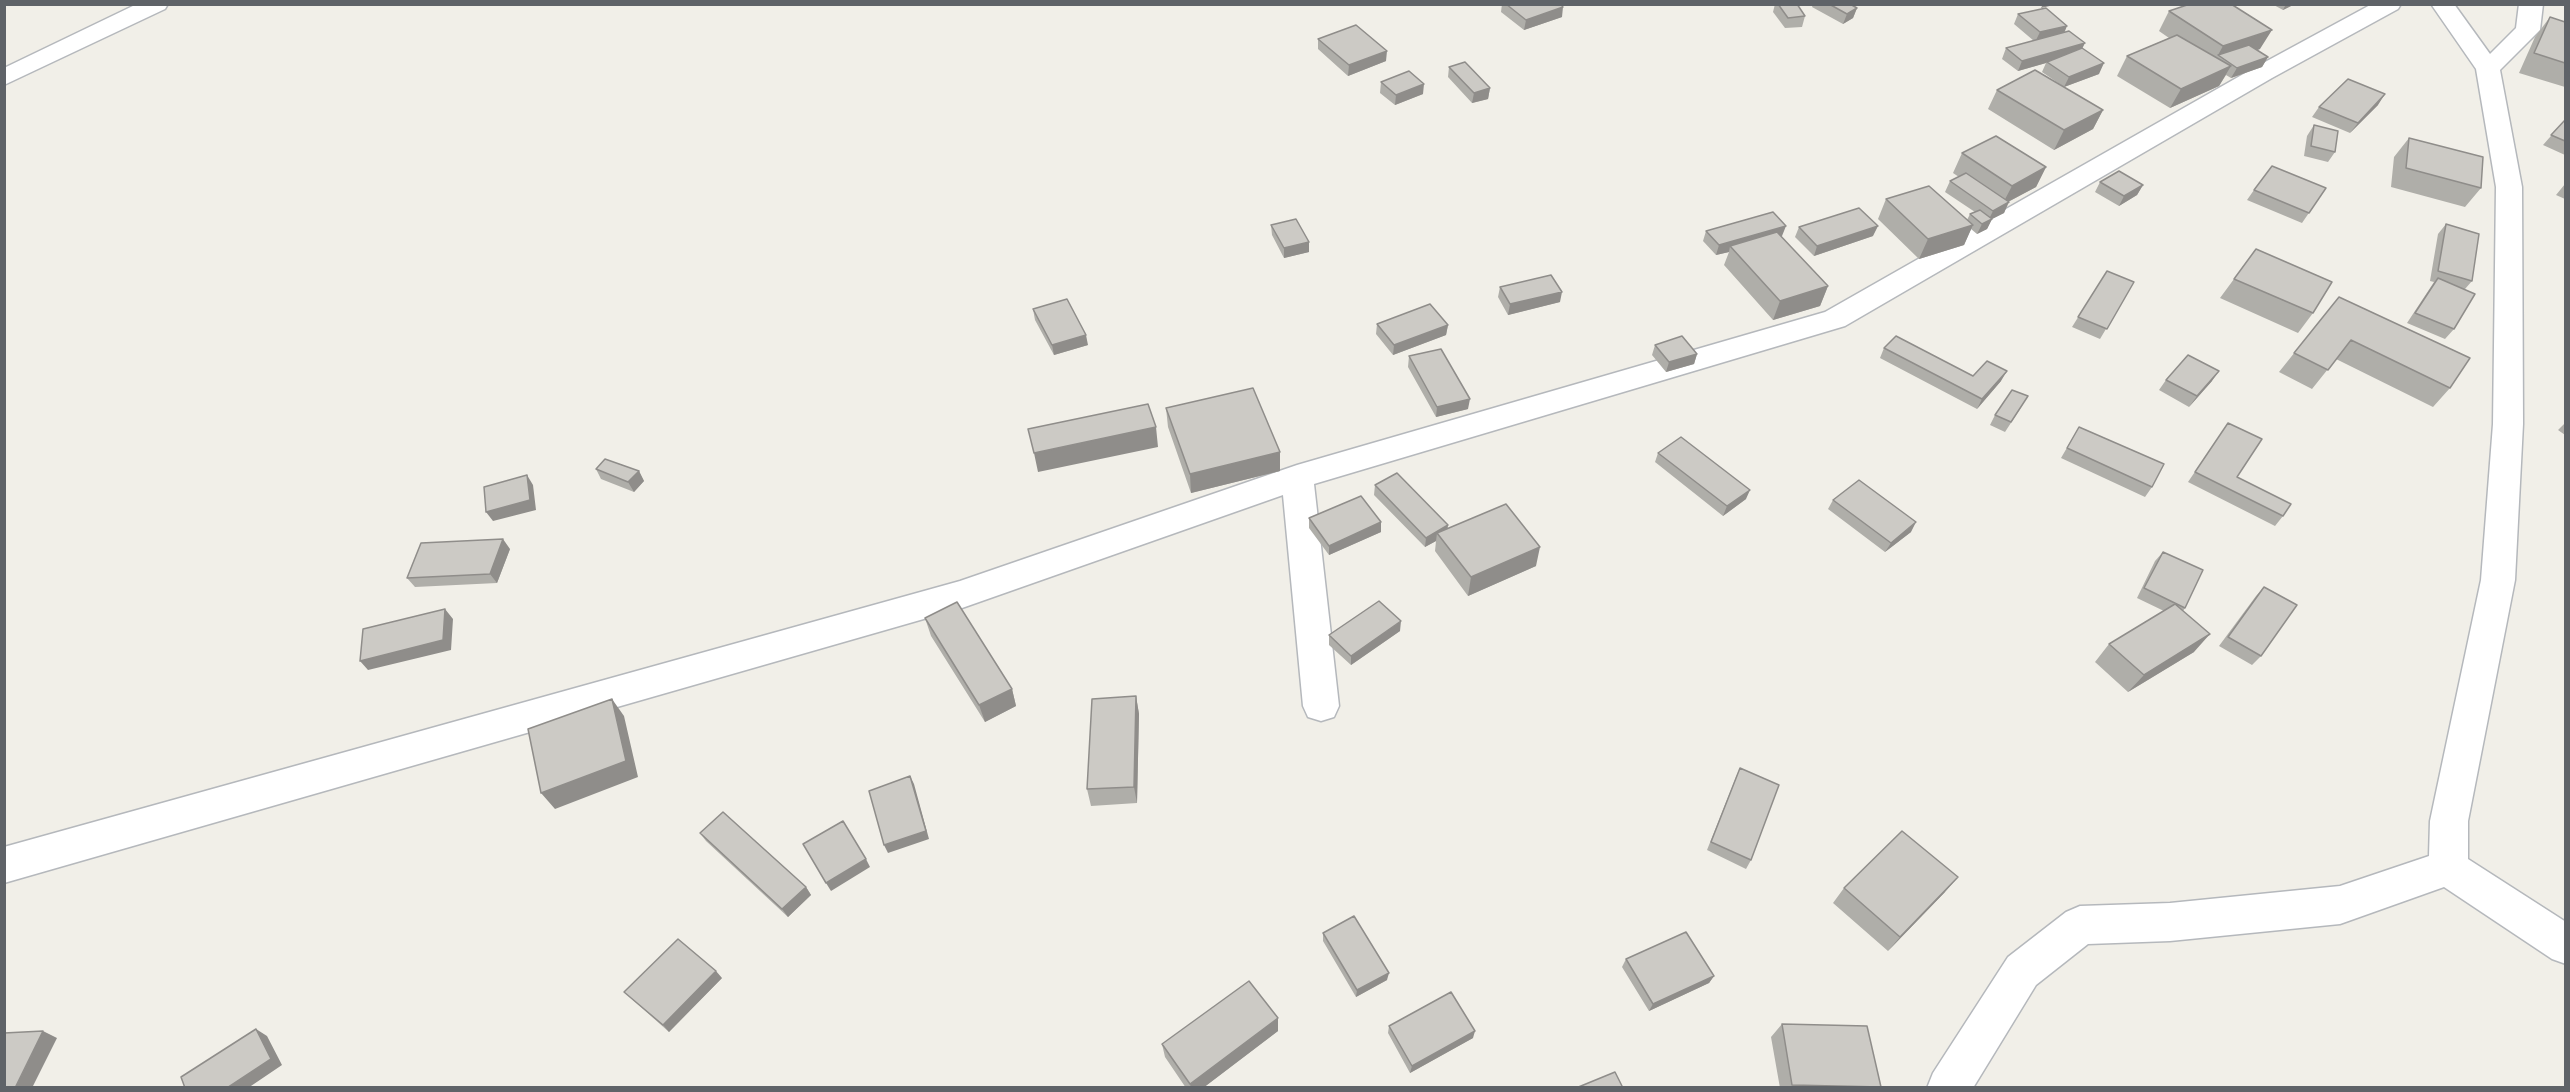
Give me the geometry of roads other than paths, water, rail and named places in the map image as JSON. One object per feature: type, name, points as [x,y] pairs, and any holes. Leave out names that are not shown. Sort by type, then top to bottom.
[{"type":"street","points":[[4,78],[157,4]]},
{"type":"street","points":[[4,865],[962,594],[1297,477],[1835,319],[2263,73],[2390,4]]},
{"type":"street","points":[[2442,4],[2488,69],[2509,187],[2508,424],[2498,580],[2449,821],[2448,867]]},
{"type":"street","points":[[2488,69],[2528,30],[2531,4]]},
{"type":"street","points":[[1297,477],[1321,706]]},
{"type":"street","points":[[2448,867],[2565,945]]},
{"type":"street","points":[[1948,1088],[2022,972],[2080,926],[2170,922],[2340,905],[2448,867]]}]
